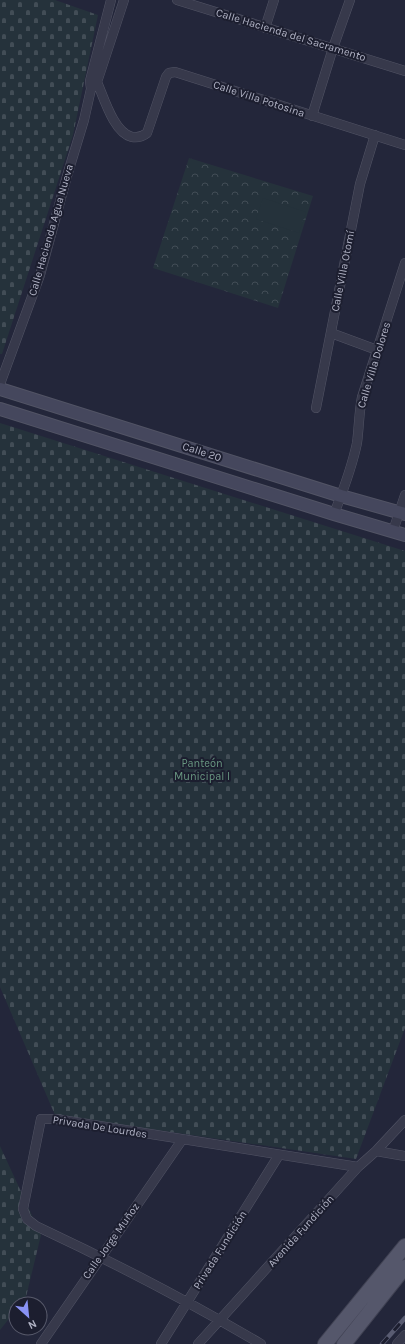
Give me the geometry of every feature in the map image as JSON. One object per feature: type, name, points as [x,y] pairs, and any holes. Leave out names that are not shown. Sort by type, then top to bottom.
[{"type":"main road","name":"Calle 20","points":[[0,389],[341,496],[402,513]]},
{"type":"main road","name":"Calle 20","points":[[0,409],[405,535]]},
{"type":"main road","points":[[158,458],[165,440]]},
{"type":"main road","points":[[326,1344],[405,1246]]},
{"type":"main road","points":[[344,1344],[405,1267]]},
{"type":"street","points":[[93,84],[110,0]]},
{"type":"street","points":[[93,84],[124,0]]},
{"type":"street","name":"Calle Hacienda del Sacramento","points":[[177,0],[198,3],[265,28],[405,71]]},
{"type":"street","points":[[265,28],[274,0]]},
{"type":"street","points":[[312,116],[333,48],[350,0]]},
{"type":"street","name":"Calle Villa Potosina","points":[[93,84],[114,122],[121,131],[129,136],[138,138],[147,133],[166,77],[171,72],[179,73],[405,145]]},
{"type":"street","name":"Calle Hacienda Agua Nueva","points":[[0,384],[40,275],[93,84]]},
{"type":"street","name":"Calle Villa Otomí","points":[[316,408],[332,334],[341,277],[360,184],[375,135]]},
{"type":"street","name":"Calle Villa Dolores","points":[[334,514],[357,443],[359,413],[362,397],[405,263]]},
{"type":"street","points":[[332,334],[377,350]]},
{"type":"street","points":[[393,531],[402,513],[405,495]]},
{"type":"street","name":"Privada De Lourdes","points":[[261,1344],[221,1320],[100,1256],[36,1226],[27,1219],[23,1209],[41,1119],[56,1119],[358,1167]]},
{"type":"street","name":"Avenida Fundición","points":[[198,1344],[358,1167],[376,1151],[405,1120]]},
{"type":"street","name":"Calle Jorge Muñoz","points":[[42,1344],[100,1256],[182,1140]]},
{"type":"street","points":[[376,1151],[405,1156]]},
{"type":"street","name":"Privada Fundición","points":[[161,1344],[279,1155]]},
{"type":"street","points":[[397,1344],[405,1335]]},
{"type":"green space","points":[[0,0],[55,0],[98,15],[73,135],[2,354],[0,354]]},
{"type":"green space","points":[[189,158],[313,196],[278,308],[153,268]]},
{"type":"green space","points":[[263,198],[306,212],[299,233],[256,219]]},
{"type":"green space","name":"Panteón Municipal I","points":[[0,423],[405,551],[405,1028],[356,1159],[55,1115],[0,987]]},
{"type":"green space","points":[[0,1146],[41,1235],[26,1296],[8,1296],[8,1320],[0,1330]]},
{"type":"railway","points":[[382,1344],[405,1318]]}]
